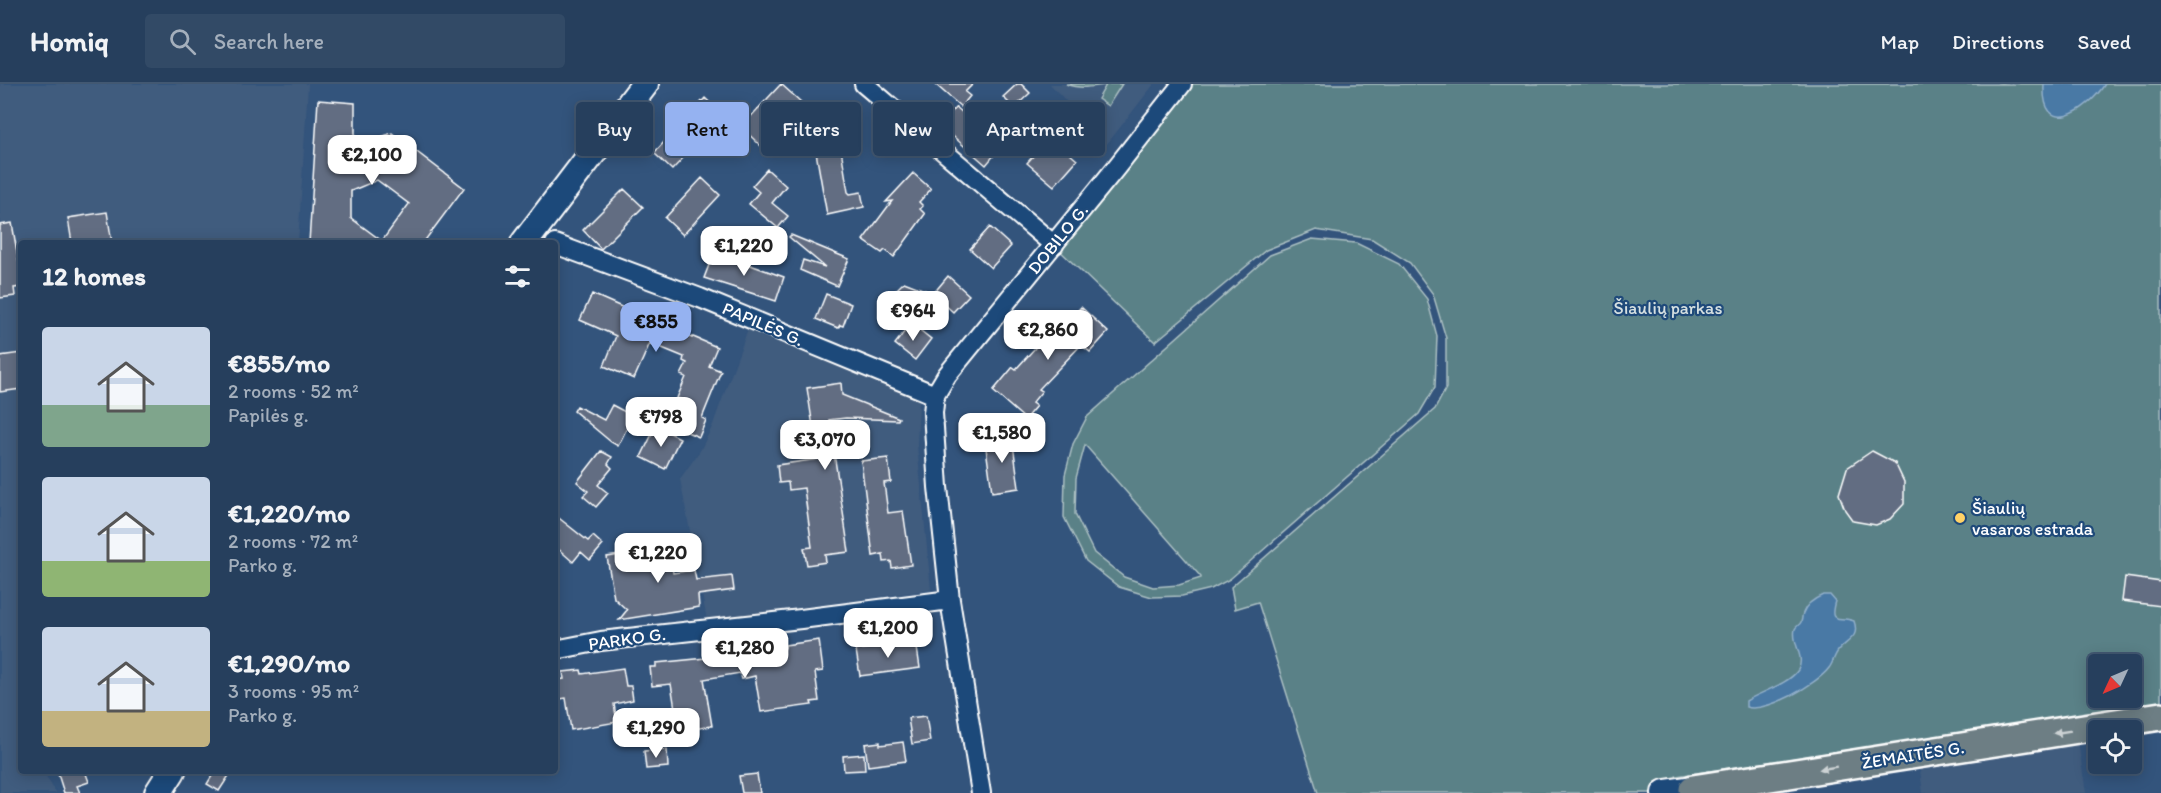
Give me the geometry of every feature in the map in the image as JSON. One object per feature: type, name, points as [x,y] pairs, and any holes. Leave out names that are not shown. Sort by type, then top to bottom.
[{"type":"main road","points":[[542,240],[645,84]]},
{"type":"main road","name":"ŽEMAITĖS G.","points":[[1665,793],[1693,791],[2161,716]]},
{"type":"main road","points":[[158,793],[170,774]]},
{"type":"street","points":[[864,84],[1054,245]]},
{"type":"street","name":"DOBILO G.","points":[[935,395],[947,375],[1182,84]]},
{"type":"street","name":"PAPILĖS G.","points":[[558,246],[700,298],[935,395]]},
{"type":"street","points":[[935,395],[933,424],[940,514],[950,600],[981,793]]},
{"type":"street","name":"PARKO G.","points":[[558,650],[601,640],[801,619],[950,600]]},
{"type":"shaded area","points":[[0,84],[308,84],[298,240],[18,240],[18,774],[45,774],[56,793],[0,793]]},
{"type":"shaded area","points":[[1050,84],[1154,84],[1107,144],[1105,142],[1105,102],[1067,102]]},
{"type":"shaded area","points":[[2044,84],[2105,84],[2087,104],[2077,111],[2067,116],[2057,116],[2050,112],[2045,101]]},
{"type":"shaded area","points":[[748,329],[919,399],[917,445],[931,590],[707,620],[680,479],[700,451],[712,427]]},
{"type":"shaded area","points":[[1823,595],[1830,595],[1835,601],[1834,617],[1854,621],[1855,631],[1852,638],[1838,651],[1823,675],[1814,682],[1778,702],[1755,708],[1746,707],[1746,701],[1781,684],[1798,670],[1800,655],[1794,634],[1795,629],[1806,607]]},
{"type":"shaded area","points":[[2076,729],[2086,793],[1923,793],[1918,754]]},
{"type":"green space","points":[[1066,84],[1122,84],[1108,106],[1098,99],[1106,85],[1071,86]]},
{"type":"green space","name":"Šiaulių parkas","points":[[1182,84],[2161,84],[2161,716],[2117,709],[1677,776],[1693,789],[1665,793],[1318,793],[1258,602],[1235,609],[1231,587],[1435,409],[1446,388],[1446,338],[1433,294],[1410,263],[1372,239],[1316,230],[1266,250],[1155,342],[1054,245]]},
{"type":"green space","points":[[1312,239],[1356,243],[1399,264],[1427,299],[1437,336],[1435,387],[1419,414],[1230,579],[1211,589],[1182,596],[1152,597],[1119,587],[1086,561],[1064,517],[1065,475],[1073,444],[1087,417],[1270,255]],"holes":[[[1085,445],[1201,577],[1179,585],[1153,587],[1124,577],[1094,553],[1075,514],[1076,478]]]},
{"type":"building","points":[[781,84],[801,102],[764,102]]},
{"type":"building","points":[[935,84],[973,84],[965,92],[970,96],[961,107]]},
{"type":"building","points":[[1017,84],[1021,84],[1030,93],[1020,102],[1008,102],[1003,97]]},
{"type":"building","points":[[318,100],[355,103],[355,146],[392,133],[464,188],[425,240],[383,240],[409,204],[377,180],[351,191],[351,218],[381,240],[309,240]]},
{"type":"building","points":[[761,106],[761,146],[749,135],[749,118]]},
{"type":"building","points":[[956,107],[965,115],[965,147],[953,136],[953,110]]},
{"type":"building","points":[[665,141],[665,156],[685,156],[672,170],[654,153]]},
{"type":"building","points":[[817,156],[842,156],[848,192],[850,194],[861,192],[864,207],[827,215]]},
{"type":"building","points":[[976,156],[993,156],[986,165]]},
{"type":"building","points":[[1033,156],[1072,156],[1077,160],[1054,186],[1027,163]]},
{"type":"building","points":[[767,169],[786,186],[772,203],[788,216],[778,228],[749,204],[759,192],[752,186]]},
{"type":"building","points":[[913,173],[931,189],[919,202],[923,206],[920,209],[925,214],[894,257],[885,250],[882,253],[863,240],[892,201],[886,202]]},
{"type":"building","points":[[702,178],[720,195],[683,235],[665,218]]},
{"type":"building","points":[[624,189],[643,207],[601,249],[583,230]]},
{"type":"building","points":[[107,212],[112,240],[72,240],[68,218]]},
{"type":"building","points":[[12,223],[18,258],[18,287],[14,288],[15,296],[0,298],[0,225]]},
{"type":"building","points":[[990,227],[1011,246],[991,268],[970,249]]},
{"type":"building","points":[[791,235],[849,259],[837,286],[800,270],[803,260],[825,267],[789,237]]},
{"type":"building","points":[[714,252],[784,277],[776,301],[704,278]]},
{"type":"building","points":[[948,276],[969,295],[953,312],[933,294]]},
{"type":"building","points":[[904,282],[925,290],[909,307],[894,292]]},
{"type":"building","points":[[592,294],[717,347],[709,366],[721,371],[702,418],[706,420],[699,437],[682,430],[692,404],[677,398],[686,377],[681,375],[687,363],[683,361],[684,357],[650,343],[634,379],[604,366],[616,336],[580,320]]},
{"type":"building","points":[[826,294],[851,304],[843,326],[840,325],[838,328],[816,319]]},
{"type":"building","points":[[1081,307],[1108,332],[1090,352],[1081,345],[1039,389],[1042,391],[1032,403],[1036,406],[1025,419],[993,391],[1013,367],[1016,369],[1035,348],[1031,344],[1045,329],[1053,337]]},
{"type":"building","points":[[911,323],[931,339],[915,360],[895,344]]},
{"type":"building","points":[[18,353],[18,389],[0,392],[0,356]]},
{"type":"building","points":[[841,383],[842,395],[899,418],[898,420],[846,418],[829,420],[849,552],[825,555],[826,562],[807,565],[804,548],[812,547],[804,488],[789,490],[788,482],[779,483],[777,465],[818,459],[807,388]]},
{"type":"building","points":[[612,405],[633,416],[618,446],[574,411],[577,406],[604,420]]},
{"type":"building","points":[[656,426],[680,438],[665,469],[641,457]]},
{"type":"building","points":[[1012,437],[1019,488],[992,492],[985,441]]},
{"type":"building","points":[[601,451],[612,457],[608,464],[612,468],[598,485],[608,493],[596,507],[583,496],[588,491],[577,482]]},
{"type":"building","points":[[1872,451],[1895,463],[1904,482],[1904,504],[1890,519],[1876,525],[1853,521],[1845,510],[1839,494],[1847,468]]},
{"type":"building","points":[[888,458],[891,482],[884,483],[888,513],[903,511],[911,565],[892,568],[891,561],[884,562],[883,554],[873,556],[861,461]]},
{"type":"building","points":[[558,517],[588,541],[593,536],[603,545],[590,560],[581,552],[573,562],[558,549]]},
{"type":"building","points":[[669,548],[673,573],[694,570],[696,580],[732,576],[734,590],[698,595],[699,607],[619,620],[627,610],[614,598],[607,557]]},
{"type":"building","points":[[2125,577],[2161,582],[2161,606],[2122,601]]},
{"type":"building","points":[[819,640],[823,671],[815,672],[819,701],[811,702],[812,705],[761,712],[755,676],[742,679],[740,673],[704,679],[712,726],[694,729],[692,718],[677,721],[671,684],[652,686],[650,667],[656,667],[656,663],[716,657],[748,650],[749,656],[785,648],[785,645]]},
{"type":"building","points":[[916,641],[920,668],[860,676],[856,650]]},
{"type":"building","points":[[623,668],[626,686],[631,686],[633,700],[614,704],[617,722],[571,730],[566,698],[560,699],[558,680],[564,679],[563,672],[581,670],[582,674]]},
{"type":"building","points":[[926,716],[930,741],[912,744],[908,718]]},
{"type":"building","points":[[880,742],[880,745],[903,742],[906,761],[868,766],[865,744]]},
{"type":"building","points":[[667,749],[668,767],[646,769],[644,751]]},
{"type":"building","points":[[864,754],[865,770],[844,771],[843,756]]},
{"type":"building","points":[[58,774],[86,774],[89,782],[77,786],[80,793],[64,793]]},
{"type":"building","points":[[213,774],[230,774],[219,791],[207,784]]},
{"type":"building","points":[[757,774],[760,793],[742,793],[739,776]]},
{"type":"place","name":"Šiaulių vasaros estrada","points":[[1960,518]]}]
